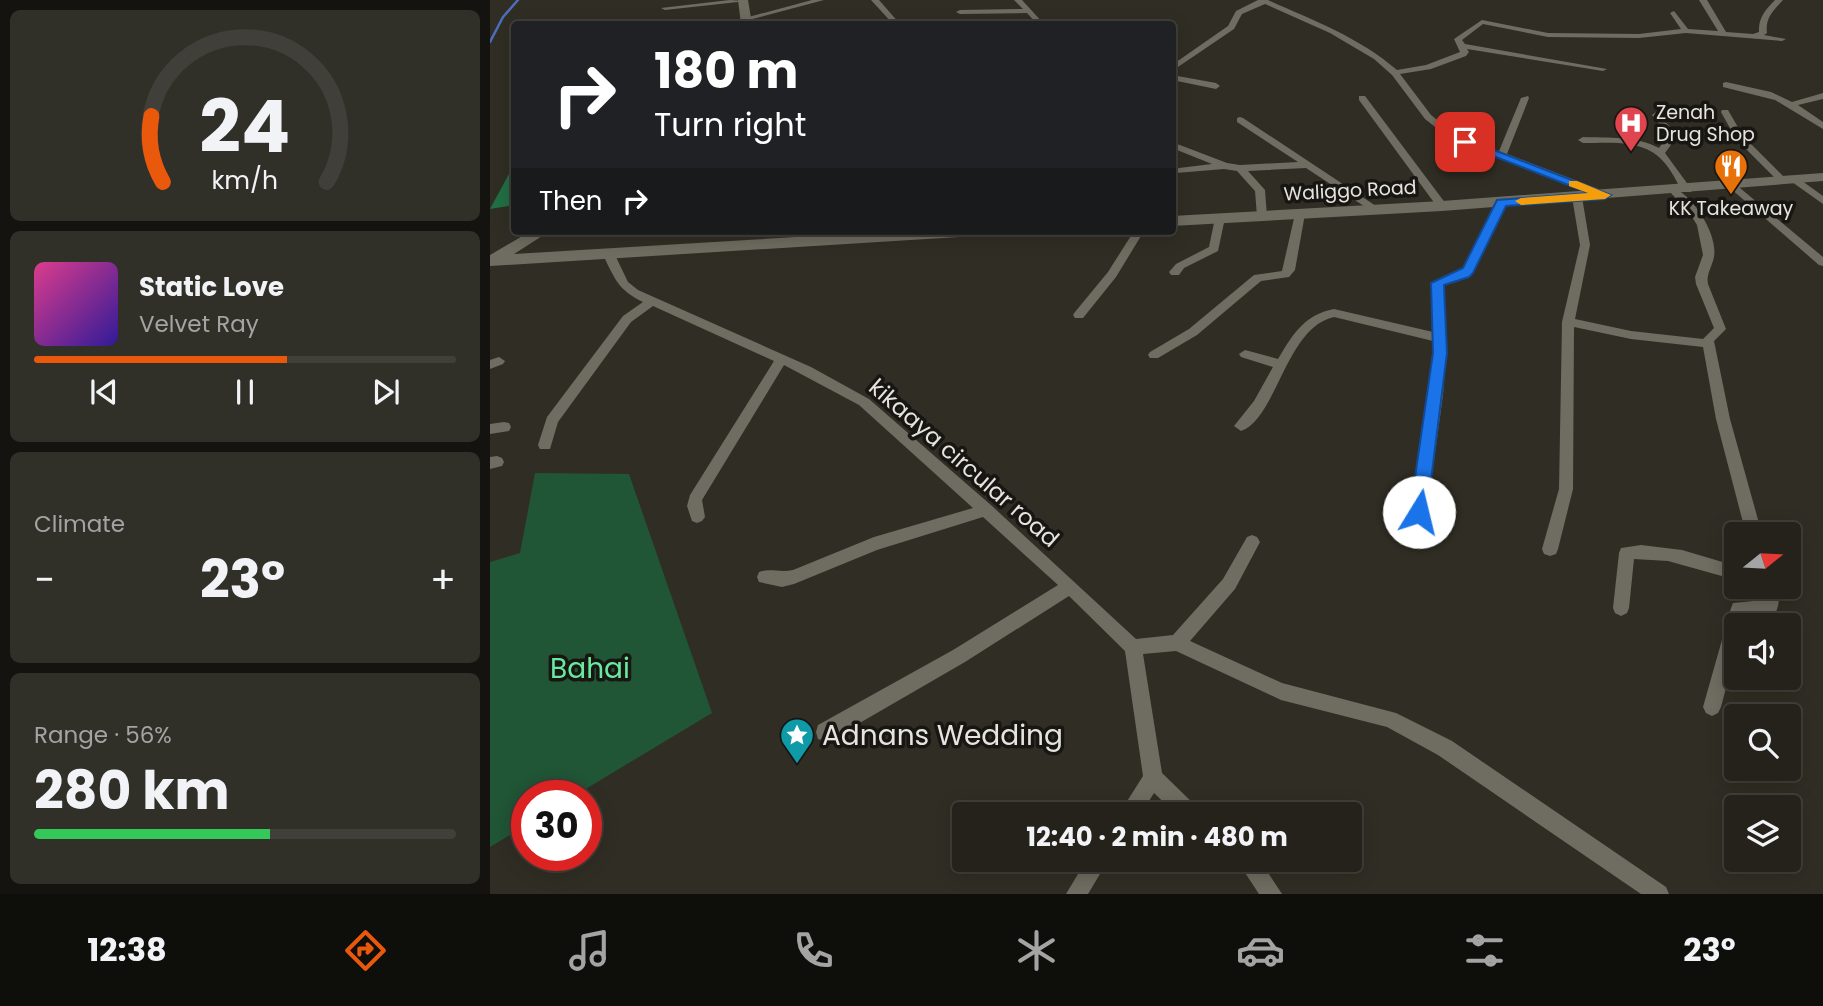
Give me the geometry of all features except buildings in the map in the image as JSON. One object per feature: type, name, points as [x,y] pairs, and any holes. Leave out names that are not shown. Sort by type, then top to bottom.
[{"type":"street","points":[[665,8],[743,0],[746,21]]},
{"type":"street","points":[[749,21],[820,0]]},
{"type":"street","points":[[875,0],[894,21]]},
{"type":"street","points":[[1018,0],[1038,21]]},
{"type":"street","points":[[1703,0],[1723,34]]},
{"type":"street","points":[[1756,36],[1763,33],[1765,15],[1779,0]]},
{"type":"street","points":[[1176,66],[1231,27],[1238,13],[1268,1],[1355,42],[1395,73],[1428,117],[1443,130],[1500,156],[1605,195]]},
{"type":"street","points":[[960,12],[1027,10]]},
{"type":"street","points":[[1674,13],[1686,31]]},
{"type":"street","points":[[1395,73],[1446,61],[1463,54],[1463,46],[1458,39],[1482,22],[1548,36],[1639,36],[1686,31],[1782,39]]},
{"type":"street","points":[[1463,46],[1603,69]]},
{"type":"street","points":[[1176,78],[1216,86]]},
{"type":"street","points":[[1726,85],[1762,91],[1793,104],[1823,126]]},
{"type":"street","points":[[1793,104],[1823,96]]},
{"type":"street","points":[[1362,98],[1442,206]]},
{"type":"street","points":[[1500,156],[1525,98]]},
{"type":"street","points":[[1725,112],[1739,137],[1789,181],[1823,201]]},
{"type":"street","points":[[1656,115],[1670,132],[1671,138],[1660,153]]},
{"type":"street","points":[[1240,120],[1377,210]]},
{"type":"street","points":[[1583,140],[1632,143],[1660,153],[1693,210],[1709,247],[1702,277],[1720,329],[1710,337],[1710,344],[1723,419],[1751,522]]},
{"type":"street","points":[[1176,147],[1224,166]]},
{"type":"street","points":[[1179,171],[1224,166],[1240,168],[1308,165]]},
{"type":"street","points":[[1240,168],[1260,190],[1262,216]]},
{"type":"street","name":"Waliggo Road","points":[[1176,221],[1577,197],[1823,177]]},
{"type":"street","points":[[1734,186],[1823,263]]},
{"type":"street","points":[[1550,549],[1566,489],[1568,322],[1586,245],[1577,197]]},
{"type":"street","points":[[1406,533],[1419,512],[1436,395],[1440,338],[1437,283],[1465,274],[1469,270],[1501,202]]},
{"type":"street","points":[[1154,355],[1193,332],[1258,278],[1285,274],[1289,270],[1300,214]]},
{"type":"street","points":[[1175,272],[1180,266],[1214,249],[1220,218]]},
{"type":"street","points":[[490,262],[534,235]]},
{"type":"street","points":[[490,262],[858,235]]},
{"type":"street","points":[[1079,315],[1112,274],[1136,235]]},
{"type":"street","name":"kikaaya circular road","points":[[609,255],[623,284],[634,293],[781,359],[864,402],[987,510],[1133,647]]},
{"type":"street","points":[[545,445],[552,421],[627,318],[653,300]]},
{"type":"street","points":[[1241,426],[1258,406],[1280,363],[1296,340],[1326,312],[1440,338]]},
{"type":"street","points":[[1568,322],[1631,335],[1710,344]]},
{"type":"street","points":[[1245,354],[1280,363]]},
{"type":"street","points":[[697,517],[695,499],[781,359]]},
{"type":"street","points":[[765,577],[782,580],[794,577],[911,531],[987,510]]},
{"type":"street","points":[[1177,643],[1228,584],[1252,542]]},
{"type":"street","points":[[1621,608],[1627,553],[1679,557],[1724,570]]},
{"type":"street","points":[[825,732],[959,656],[1070,586]]},
{"type":"street","points":[[1713,707],[1739,608],[1770,607],[1772,599]]},
{"type":"street","points":[[1178,802],[1153,778],[1133,647],[1177,643],[1281,691],[1377,715],[1415,731],[1492,779],[1659,894]]},
{"type":"street","points":[[1137,802],[1153,778]]},
{"type":"street","points":[[1076,894],[1090,872]]},
{"type":"street","points":[[1256,872],[1272,894]]},
{"type":"green space","points":[[510,172],[511,206],[490,209]]},
{"type":"green space","name":"Bahai","points":[[535,473],[629,474],[712,713],[601,780],[511,780],[511,835],[490,847],[490,562],[520,553]]},
{"type":"waterway","points":[[490,42],[503,17],[518,0]]},
{"type":"slow traffic","points":[[1521,201],[1605,195],[1573,183]]},
{"type":"place","name":"Zenah Drug Shop","points":[[1631,153]]},
{"type":"place","name":"KK Takeaway","points":[[1731,196]]},
{"type":"place","name":"Adnans Wedding","points":[[797,765]]},
{"type":"route","points":[[1419,512],[1440,353],[1437,283],[1465,274],[1469,270],[1501,202],[1605,195],[1465,142]]}]
